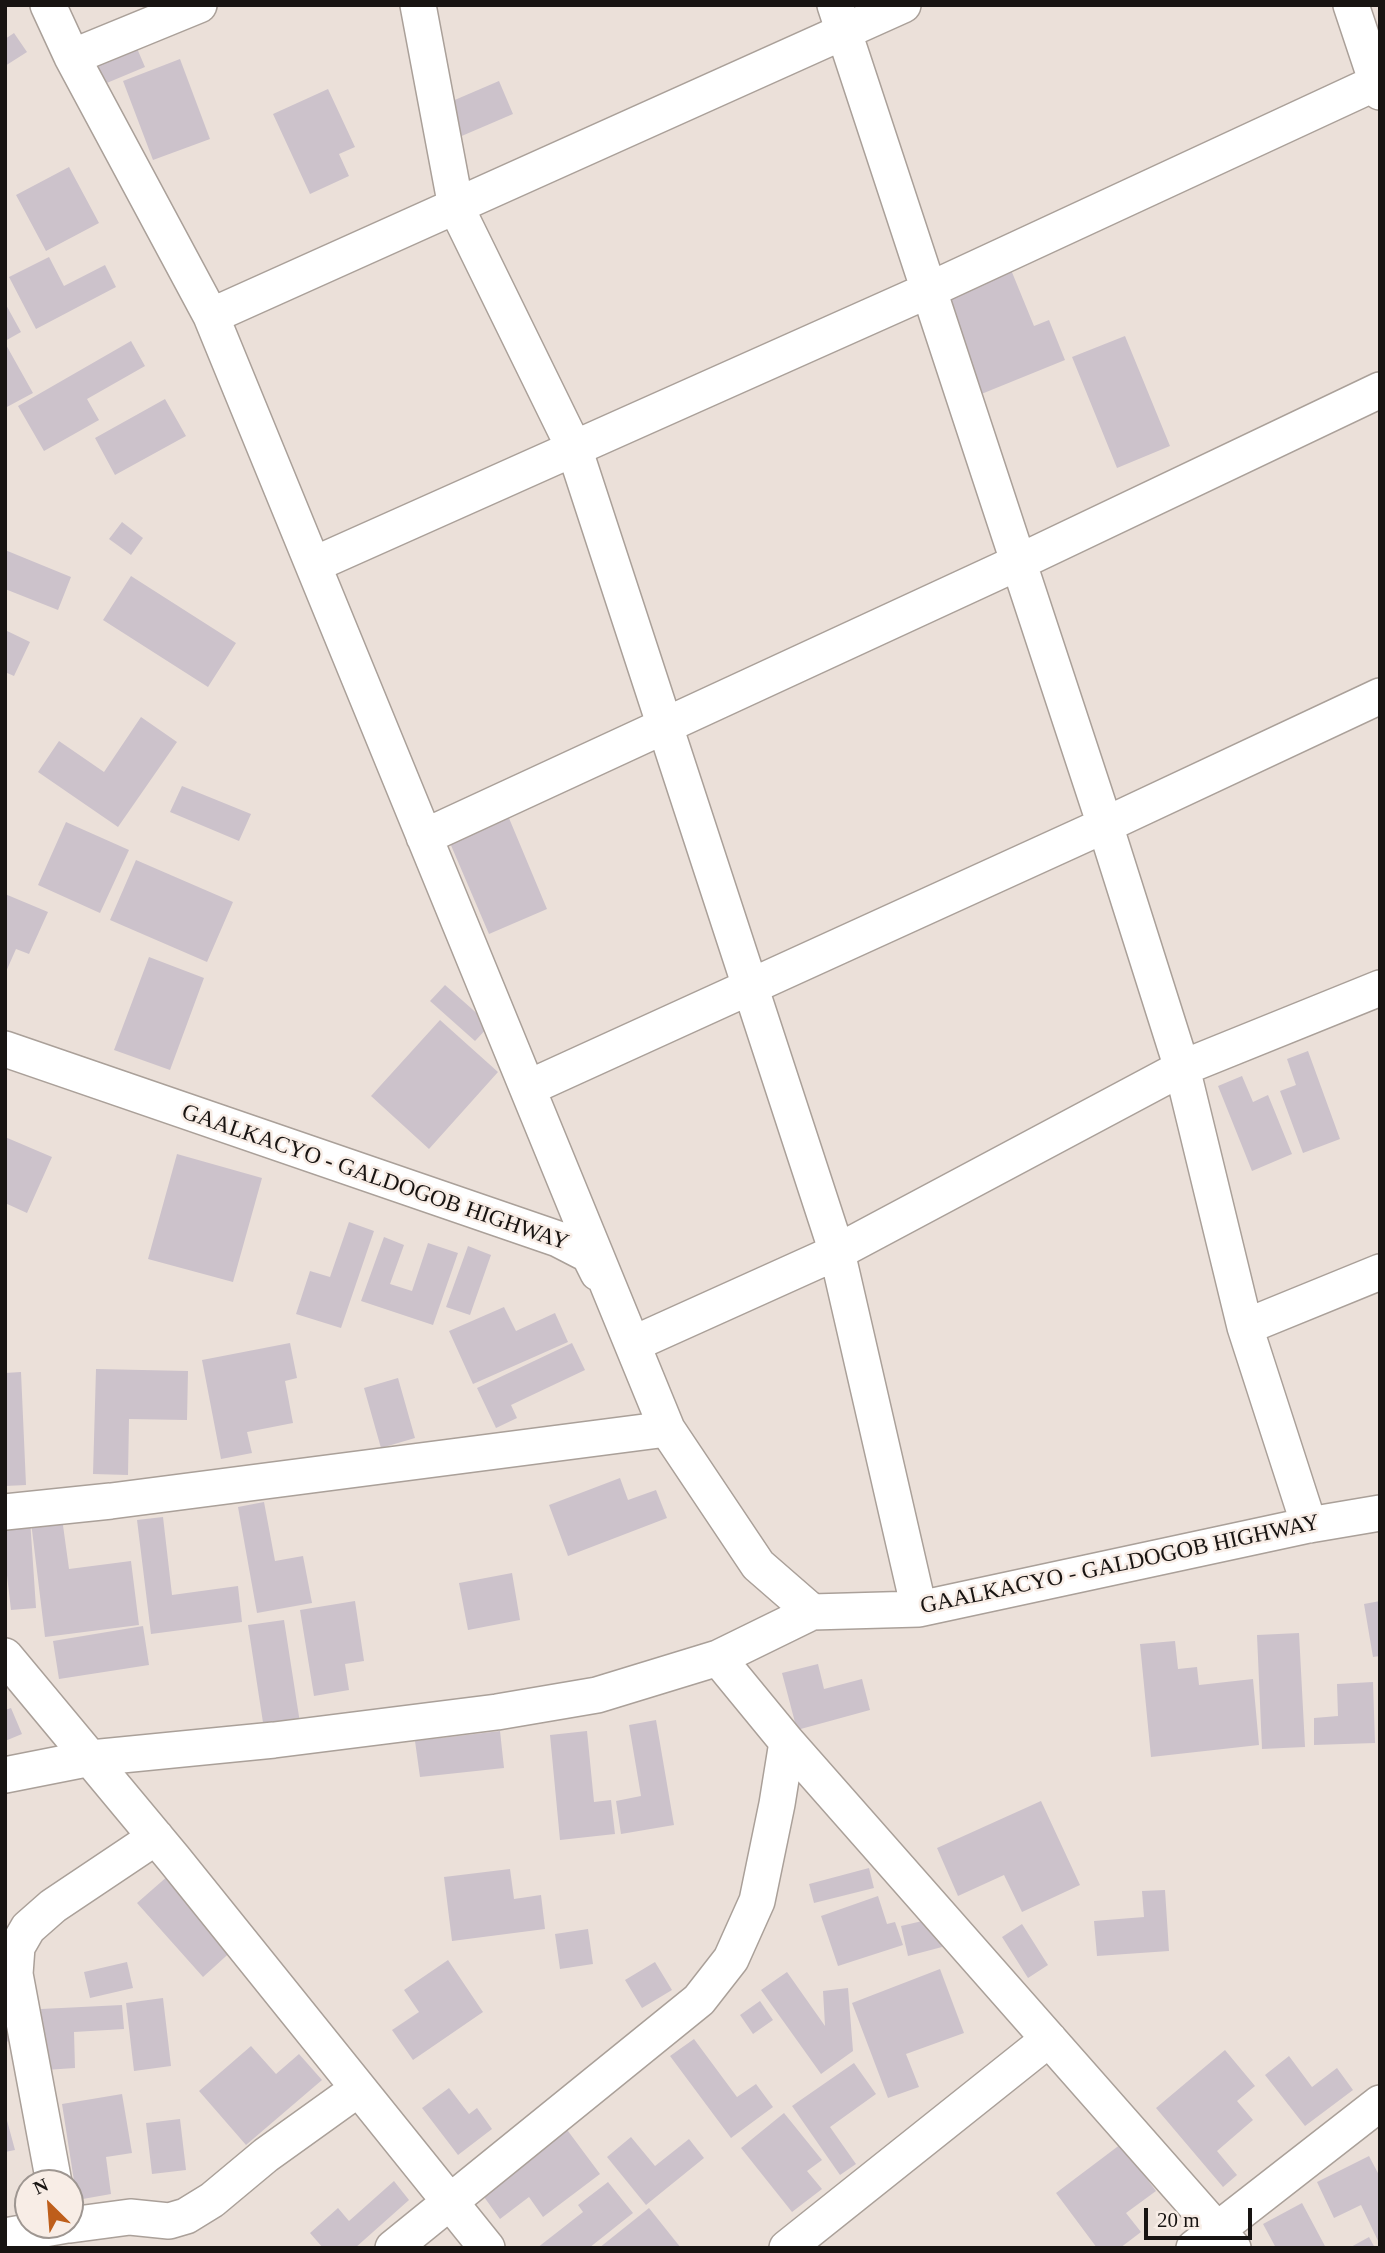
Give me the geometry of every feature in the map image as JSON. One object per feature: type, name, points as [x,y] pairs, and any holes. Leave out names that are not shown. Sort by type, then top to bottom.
[{"type":"street","points":[[5,1512],[111,1501],[667,1429],[211,316],[72,57],[48,5]]},
{"type":"street","points":[[72,57],[199,5]]},
{"type":"street","points":[[418,5],[456,207],[574,448],[837,1252],[919,1609]]},
{"type":"street","points":[[211,316],[456,207],[840,19],[903,5]]},
{"type":"street","points":[[313,565],[929,290],[1379,85],[1351,5]]},
{"type":"street","points":[[840,19],[1105,825],[1182,1068],[1245,1327],[1309,1525]]},
{"type":"street","points":[[424,837],[1019,562],[1380,390]]},
{"type":"street","points":[[528,1088],[1105,825],[1380,696]]},
{"type":"street","points":[[633,1344],[837,1252],[1182,1068],[1380,988]]},
{"type":"street","name":"GAALKACYO - GALDOGOB HIGHWAY","points":[[5,1049],[558,1239],[589,1255],[608,1290],[667,1429],[758,1565],[812,1612],[919,1609],[1309,1525],[1380,1513]]},
{"type":"street","points":[[1245,1327],[1380,1272]]},
{"type":"street","points":[[5,1775],[91,1758],[274,1740],[497,1712],[597,1695],[718,1658],[812,1612]]},
{"type":"street","points":[[5,1656],[156,1837],[487,2248]]},
{"type":"street","points":[[718,1658],[787,1742],[1049,2039],[1215,2241],[1380,2103]]},
{"type":"street","points":[[393,2248],[699,2000],[732,1959],[757,1901],[787,1742]]},
{"type":"street","points":[[51,2169],[15,1974],[17,1947],[28,1928],[53,1906],[156,1837]]},
{"type":"street","points":[[787,2248],[1049,2039]]},
{"type":"street","points":[[84,2223],[130,2217],[172,2234],[186,2216],[212,2200],[266,2155],[358,2089]]},
{"type":"building","points":[[14,33],[27,52],[5,66],[5,39]]},
{"type":"building","points":[[136,46],[145,67],[102,85],[93,64]]},
{"type":"building","points":[[180,59],[210,139],[153,160],[123,81]]},
{"type":"building","points":[[499,81],[513,114],[457,138],[443,105]]},
{"type":"building","points":[[328,89],[355,147],[339,154],[349,176],[310,194],[273,114]]},
{"type":"building","points":[[69,167],[99,223],[46,251],[16,195]]},
{"type":"building","points":[[49,257],[64,286],[105,265],[116,287],[36,329],[9,277]]},
{"type":"building","points":[[1009,265],[1034,326],[1049,320],[1065,360],[974,397],[933,295]]},
{"type":"building","points":[[5,303],[21,332],[5,341]]},
{"type":"building","points":[[1125,336],[1170,446],[1117,468],[1072,357]]},
{"type":"building","points":[[131,341],[145,366],[87,399],[99,420],[44,451],[18,406]]},
{"type":"building","points":[[5,343],[33,393],[5,408]]},
{"type":"building","points":[[165,399],[186,436],[115,475],[95,438]]},
{"type":"building","points":[[122,522],[143,538],[131,555],[109,539]]},
{"type":"building","points":[[5,550],[71,577],[58,610],[5,589]]},
{"type":"building","points":[[131,576],[236,643],[208,687],[103,620]]},
{"type":"building","points":[[5,630],[30,642],[14,676],[5,672]]},
{"type":"building","points":[[141,717],[177,742],[118,827],[38,772],[59,741],[104,772]]},
{"type":"building","points":[[182,786],[251,814],[239,841],[170,812]]},
{"type":"building","points":[[506,811],[547,909],[489,934],[447,836]]},
{"type":"building","points":[[66,822],[129,850],[100,913],[38,885]]},
{"type":"building","points":[[136,860],[233,902],[207,962],[110,920]]},
{"type":"building","points":[[5,894],[48,912],[29,954],[16,949],[5,974]]},
{"type":"building","points":[[149,957],[204,978],[170,1070],[114,1050]]},
{"type":"building","points":[[445,985],[490,1025],[475,1041],[430,1001]]},
{"type":"building","points":[[440,1020],[498,1072],[429,1149],[371,1096]]},
{"type":"building","points":[[1308,1051],[1340,1139],[1303,1153],[1280,1091],[1296,1085],[1287,1059]]},
{"type":"building","points":[[1242,1076],[1253,1102],[1268,1095],[1292,1154],[1252,1171],[1218,1086]]},
{"type":"building","points":[[5,1137],[52,1157],[27,1213],[5,1203]]},
{"type":"building","points":[[177,1154],[262,1178],[233,1282],[148,1259]]},
{"type":"building","points":[[349,1222],[374,1231],[341,1328],[296,1314],[310,1271],[330,1277]]},
{"type":"building","points":[[384,1237],[404,1245],[390,1284],[412,1291],[428,1243],[458,1253],[433,1325],[361,1301]]},
{"type":"building","points":[[468,1246],[491,1255],[470,1315],[446,1307]]},
{"type":"building","points":[[504,1307],[516,1331],[555,1313],[568,1342],[473,1384],[449,1331]]},
{"type":"building","points":[[290,1343],[297,1378],[285,1381],[293,1423],[247,1432],[252,1453],[221,1459],[202,1360]]},
{"type":"building","points":[[572,1343],[585,1370],[511,1405],[517,1418],[496,1428],[477,1388]]},
{"type":"building","points":[[96,1369],[188,1371],[187,1420],[129,1419],[128,1475],[93,1474]]},
{"type":"building","points":[[21,1372],[26,1485],[5,1486],[5,1373]]},
{"type":"building","points":[[398,1378],[415,1438],[381,1448],[364,1388]]},
{"type":"building","points":[[620,1478],[628,1500],[656,1490],[667,1518],[568,1556],[549,1505]]},
{"type":"building","points":[[264,1502],[275,1561],[303,1556],[312,1603],[257,1613],[238,1507]]},
{"type":"building","points":[[163,1517],[172,1595],[238,1586],[242,1622],[151,1634],[137,1520]]},
{"type":"building","points":[[62,1518],[69,1569],[131,1561],[139,1625],[45,1637],[31,1522]]},
{"type":"building","points":[[30,1519],[36,1608],[11,1610],[5,1558],[5,1521]]},
{"type":"building","points":[[512,1573],[520,1620],[468,1630],[459,1583]]},
{"type":"building","points":[[355,1601],[364,1661],[345,1664],[349,1690],[314,1696],[300,1610]]},
{"type":"building","points":[[1380,1601],[1380,1656],[1373,1657],[1364,1604]]},
{"type":"building","points":[[284,1620],[300,1723],[264,1729],[248,1625]]},
{"type":"building","points":[[143,1626],[149,1665],[59,1679],[53,1641]]},
{"type":"building","points":[[1299,1633],[1305,1747],[1262,1749],[1257,1635]]},
{"type":"building","points":[[1175,1641],[1178,1669],[1197,1667],[1199,1685],[1253,1679],[1259,1745],[1151,1757],[1140,1644]]},
{"type":"building","points":[[818,1664],[824,1689],[862,1679],[870,1710],[797,1730],[782,1673]]},
{"type":"building","points":[[1373,1682],[1375,1743],[1314,1745],[1314,1718],[1338,1716],[1337,1684]]},
{"type":"building","points":[[11,1708],[22,1734],[5,1741],[5,1710]]},
{"type":"building","points":[[656,1720],[674,1825],[621,1834],[616,1801],[641,1796],[629,1725]]},
{"type":"building","points":[[500,1731],[504,1768],[420,1777],[415,1741]]},
{"type":"building","points":[[587,1731],[594,1802],[611,1800],[615,1834],[560,1840],[550,1735]]},
{"type":"building","points":[[1041,1801],[1080,1885],[1022,1912],[1004,1875],[958,1896],[937,1848]]},
{"type":"building","points":[[869,1868],[874,1888],[814,1903],[809,1884]]},
{"type":"building","points":[[510,1869],[514,1899],[541,1895],[545,1929],[452,1941],[444,1877]]},
{"type":"building","points":[[169,1875],[235,1948],[203,1977],[137,1903]]},
{"type":"building","points":[[1165,1890],[1169,1951],[1097,1956],[1094,1921],[1144,1917],[1142,1891]]},
{"type":"building","points":[[878,1896],[887,1924],[895,1922],[903,1945],[838,1966],[821,1916]]},
{"type":"building","points":[[935,1918],[942,1947],[908,1956],[901,1926]]},
{"type":"building","points":[[1022,1924],[1048,1965],[1028,1978],[1002,1937]]},
{"type":"building","points":[[588,1929],[593,1964],[560,1969],[555,1934]]},
{"type":"building","points":[[448,1960],[483,2012],[413,2060],[392,2030],[419,2012],[404,1990]]},
{"type":"building","points":[[127,1962],[133,1988],[90,1998],[84,1972]]},
{"type":"building","points":[[655,1962],[672,1990],[642,2008],[625,1980]]},
{"type":"building","points":[[940,1969],[964,2033],[906,2054],[919,2087],[888,2098],[852,2003]]},
{"type":"building","points":[[787,1972],[825,2026],[823,1991],[848,1988],[853,2051],[821,2074],[761,1990]]},
{"type":"building","points":[[163,1998],[171,2066],[134,2071],[126,2003]]},
{"type":"building","points":[[760,2001],[773,2020],[753,2034],[740,2015]]},
{"type":"building","points":[[122,2005],[124,2029],[74,2032],[75,2068],[45,2070],[41,2009]]},
{"type":"building","points":[[5,2013],[15,2040],[5,2042]]},
{"type":"building","points":[[694,2039],[737,2097],[756,2084],[773,2107],[731,2138],[670,2056]]},
{"type":"building","points":[[251,2046],[276,2074],[299,2054],[322,2080],[246,2145],[199,2091]]},
{"type":"building","points":[[1225,2050],[1255,2086],[1237,2101],[1253,2120],[1217,2151],[1237,2175],[1223,2187],[1156,2108]]},
{"type":"building","points":[[1289,2056],[1312,2087],[1337,2068],[1353,2090],[1305,2126],[1265,2075]]},
{"type":"building","points":[[854,2063],[876,2094],[830,2127],[856,2164],[840,2175],[792,2106]]},
{"type":"building","points":[[449,2088],[469,2114],[477,2108],[492,2129],[458,2155],[422,2108]]},
{"type":"building","points":[[122,2094],[132,2153],[106,2157],[111,2194],[84,2199],[84,2169],[72,2169],[62,2104]]},
{"type":"building","points":[[5,2113],[15,2150],[5,2152]]},
{"type":"building","points":[[784,2113],[822,2160],[807,2171],[822,2189],[792,2212],[741,2148]]},
{"type":"building","points":[[180,2119],[186,2170],[152,2174],[146,2123]]},
{"type":"building","points":[[565,2127],[600,2174],[543,2217],[529,2197],[500,2219],[479,2190]]},
{"type":"building","points":[[631,2137],[655,2166],[689,2139],[704,2158],[646,2205],[607,2157]]},
{"type":"building","points":[[1121,2144],[1156,2191],[1126,2213],[1141,2232],[1120,2248],[1097,2248],[1056,2193]]},
{"type":"building","points":[[1369,2156],[1380,2177],[1380,2245],[1361,2205],[1334,2218],[1317,2182]]},
{"type":"building","points":[[394,2181],[409,2200],[355,2248],[323,2248],[310,2233],[338,2208],[349,2221]]},
{"type":"building","points":[[608,2182],[633,2213],[589,2248],[537,2248],[583,2212],[578,2205]]},
{"type":"building","points":[[1302,2203],[1326,2248],[1276,2248],[1263,2224]]},
{"type":"building","points":[[649,2208],[681,2248],[599,2248]]},
{"type":"building","points":[[1369,2237],[1375,2248],[1349,2248]]}]
